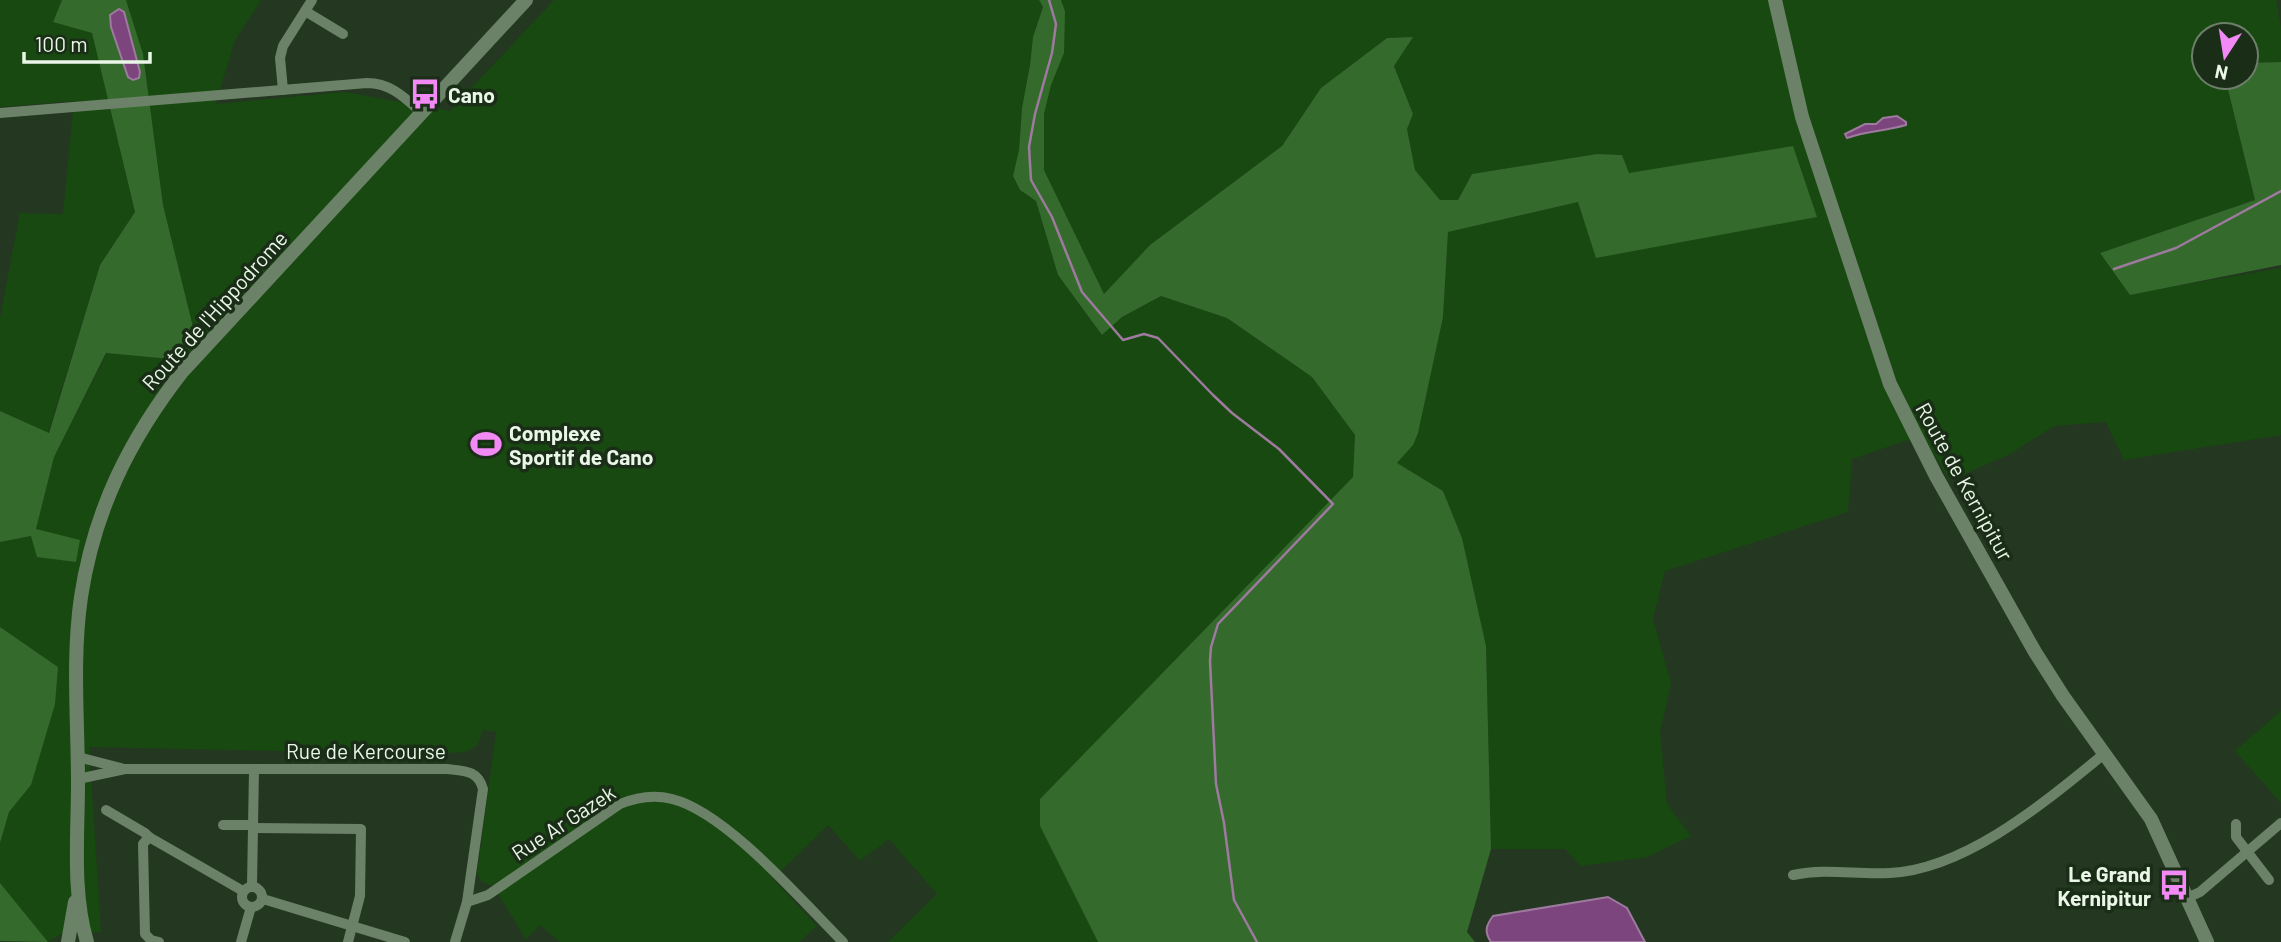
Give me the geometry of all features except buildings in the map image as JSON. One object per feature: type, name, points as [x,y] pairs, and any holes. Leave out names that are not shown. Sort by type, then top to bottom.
[{"type":"main road","name":"Route de l'Hippodrome","points":[[87,942],[78,887],[78,636],[81,598],[90,549],[105,502],[130,448],[157,404],[182,372],[526,0]]},
{"type":"main road","name":"Route de Kernipitur","points":[[1775,0],[1802,117],[1889,384],[1936,477],[2035,652],[2151,819],[2207,942]]},
{"type":"main road","name":"Route de l'Hippodrome","points":[[68,942],[78,887]]},
{"type":"street","points":[[283,90],[280,58],[283,46],[312,0]]},
{"type":"street","points":[[305,11],[343,34]]},
{"type":"street","points":[[0,113],[374,83],[383,84],[400,93],[422,113]]},
{"type":"street","points":[[1793,875],[1814,871],[1891,873],[1930,865],[1971,849],[2006,829],[2104,754]]},
{"type":"street","name":"Rue de Kercourse","points":[[78,757],[125,769]]},
{"type":"street","name":"Rue de Kercourse","points":[[78,779],[125,769],[447,769],[466,771],[478,776],[483,789],[467,902],[455,942]]},
{"type":"street","points":[[254,769],[253,827],[248,888],[244,903],[251,907],[258,906],[263,899]]},
{"type":"street","name":"Rue Ar Gazek","points":[[467,902],[488,895],[620,804],[648,796],[660,797],[691,806],[714,820],[771,868],[843,942]]},
{"type":"street","points":[[106,810],[145,832],[149,837],[248,888],[259,889],[263,899]]},
{"type":"street","points":[[2187,898],[2200,892],[2281,823]]},
{"type":"street","points":[[2236,824],[2236,837],[2269,880]]},
{"type":"street","points":[[223,825],[361,829],[360,896],[348,942]]},
{"type":"street","points":[[149,837],[143,844],[145,934],[151,940],[159,942]]},
{"type":"street","points":[[263,899],[405,942]]},
{"type":"street","points":[[242,942],[251,907]]},
{"type":"green space","points":[[0,0],[62,0],[53,22],[92,33],[135,212],[100,265],[48,433],[0,411],[0,318],[20,213],[63,214],[74,101],[0,107]]},
{"type":"green space","points":[[62,0],[126,0],[143,54],[163,205],[196,339],[181,360],[106,353],[54,457],[36,529],[80,540],[76,562],[37,557],[31,536],[0,542],[0,411],[49,433],[100,265],[135,212],[92,33],[53,22]]},
{"type":"green space","points":[[126,0],[261,0],[234,42],[216,104],[345,92],[450,111],[554,0],[1039,0],[1043,7],[1033,37],[1022,108],[1019,150],[1013,176],[1020,190],[1036,201],[1058,275],[1102,335],[1122,317],[1161,296],[1227,318],[1312,377],[1355,435],[1353,477],[1040,799],[1040,826],[1098,942],[888,942],[937,894],[889,839],[860,861],[828,825],[773,879],[817,926],[799,942],[560,942],[540,925],[526,939],[493,886],[482,882],[477,874],[496,732],[483,730],[477,746],[465,752],[425,754],[89,747],[101,932],[64,932],[48,942],[0,883],[0,843],[9,812],[31,785],[58,667],[0,627],[0,542],[31,536],[36,529],[54,457],[107,353],[181,360],[196,339],[163,205],[143,54]]},
{"type":"green space","points":[[1039,0],[1061,0],[1065,11],[1064,53],[1051,85],[1044,114],[1044,170],[1104,294],[1150,245],[1282,146],[1321,88],[1387,38],[1413,37],[1394,66],[1413,114],[1407,129],[1415,170],[1440,200],[1458,200],[1472,174],[1597,154],[1622,155],[1629,173],[1793,146],[1817,217],[1596,258],[1578,202],[1448,232],[1443,317],[1418,433],[1413,445],[1397,463],[1443,491],[1462,538],[1486,646],[1491,849],[1467,932],[1475,942],[1098,942],[1040,826],[1040,799],[1353,477],[1355,435],[1312,377],[1227,318],[1161,296],[1122,317],[1102,335],[1058,275],[1036,201],[1020,190],[1013,176],[1019,150],[1022,108],[1033,37],[1043,7]]},
{"type":"green space","points":[[1061,0],[2276,0],[2281,27],[2281,62],[2260,63],[2260,21],[2190,21],[2190,91],[2228,91],[2255,200],[2100,253],[2130,294],[2281,268],[2281,435],[2124,460],[2106,422],[2054,426],[2010,454],[1954,479],[1948,478],[1923,435],[1852,459],[1848,512],[1665,571],[1653,619],[1671,684],[1660,732],[1667,804],[1691,836],[1647,857],[1581,866],[1565,849],[1491,849],[1486,646],[1462,538],[1443,491],[1397,463],[1402,456],[1443,317],[1448,232],[1578,202],[1597,257],[1628,173],[1622,155],[1597,154],[1472,174],[1458,200],[1440,200],[1415,170],[1407,129],[1413,114],[1394,65],[1413,37],[1387,38],[1321,88],[1282,146],[1150,245],[1104,294],[1044,170],[1044,114],[1065,11]]},
{"type":"green space","points":[[2281,62],[2281,265],[2130,295],[2100,253],[2255,200],[2228,91],[2260,91],[2260,63]]},
{"type":"green space","points":[[0,627],[58,667],[55,704],[31,785],[9,812],[0,843]]},
{"type":"green space","points":[[2281,711],[2281,803],[2235,751]]},
{"type":"green space","points":[[0,883],[48,942],[0,941]]},
{"type":"shaded area","points":[[119,9],[124,12],[140,72],[139,78],[133,80],[128,77],[111,27],[110,15]]},
{"type":"shaded area","points":[[1897,116],[1906,122],[1906,125],[1847,138],[1845,134],[1865,124],[1876,124],[1883,118]]},
{"type":"shaded area","points":[[1608,897],[1627,908],[1645,942],[1491,942],[1487,935],[1487,926],[1493,916]]},
{"type":"waterway","points":[[1049,0],[1056,24],[1052,53],[1029,147],[1031,180],[1052,217],[1082,292],[1123,340],[1144,334],[1158,338],[1213,395],[1279,449],[1333,504],[1218,624],[1211,647],[1216,784],[1234,900],[1257,942]]},
{"type":"waterway","points":[[2114,269],[2176,248],[2281,191]]},
{"type":"place","name":"Cano","points":[[425,94]]},
{"type":"place","name":"Complexe Sportif de Cano","points":[[486,444]]},
{"type":"place","name":"Le Grand Kernipitur","points":[[2174,885]]}]
